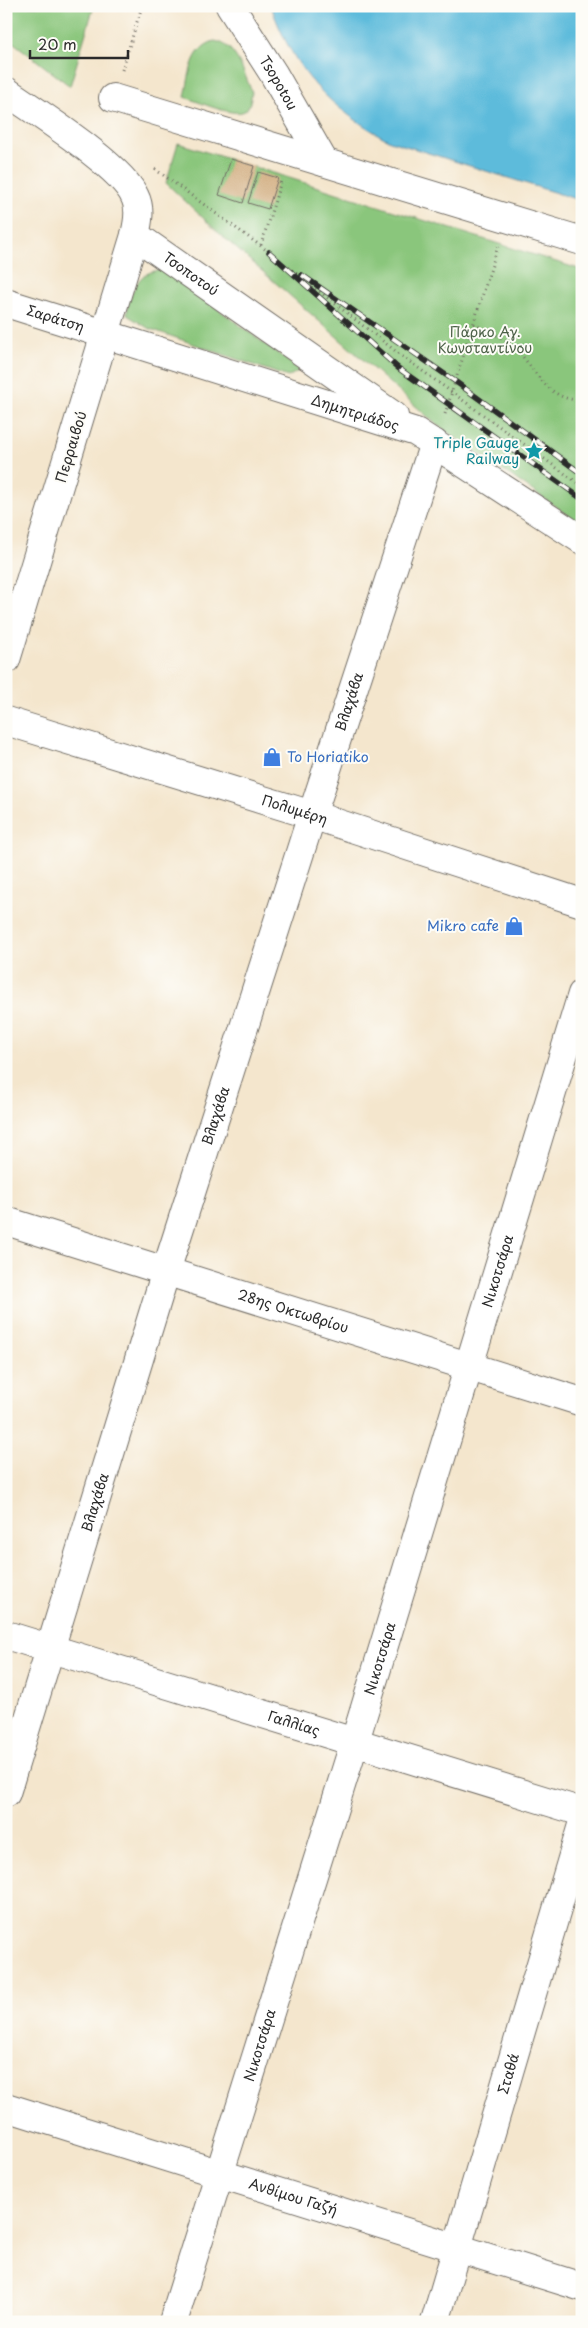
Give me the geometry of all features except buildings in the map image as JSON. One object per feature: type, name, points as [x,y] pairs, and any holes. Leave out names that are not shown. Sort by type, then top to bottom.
[{"type":"street","name":"Tsopotou","points":[[230,6],[273,73],[324,162]]},
{"type":"street","points":[[6,91],[94,154],[128,184],[136,199],[139,218],[136,235]]},
{"type":"street","points":[[113,98],[582,241]]},
{"type":"street","name":"Περραιβού","points":[[6,660],[136,235]]},
{"type":"street","name":"Τσοποτού","points":[[136,235],[425,437]]},
{"type":"street","name":"Σαράτση","points":[[6,303],[105,335]]},
{"type":"street","name":"Δημητριάδος","points":[[105,335],[425,437],[582,540]]},
{"type":"street","name":"Βλαχάβα","points":[[6,1793],[166,1271],[312,815],[425,437]]},
{"type":"street","name":"Πολυμέρη","points":[[6,721],[312,815],[582,903]]},
{"type":"street","name":"Νικοτσάρα","points":[[173,2322],[354,1744],[582,994]]},
{"type":"street","name":"28ης Οκτωβρίου","points":[[6,1221],[582,1402]]},
{"type":"street","name":"Γαλλίας","points":[[6,1635],[354,1744],[582,1812]]},
{"type":"street","name":"Σταθά","points":[[436,2322],[582,1825]]},
{"type":"street","name":"Ανθίμου Γαζή","points":[[6,2107],[582,2287]]},
{"type":"path","points":[[261,245],[291,152]]},
{"type":"path","points":[[171,180],[261,245],[396,352],[582,486]]},
{"type":"path","points":[[425,437],[452,393],[506,218]]},
{"type":"path","points":[[474,324],[510,344],[528,362],[536,376],[550,391],[576,400],[582,400]]},
{"type":"green space","points":[[6,6],[94,6],[70,86],[6,37]]},
{"type":"green space","points":[[214,41],[228,47],[234,53],[242,68],[252,92],[246,110],[241,112],[226,111],[185,97],[192,64],[196,56],[206,45]]},
{"type":"green space","name":"Πάρκο Αγ. Κωνσταντίνου","points":[[178,143],[582,270],[582,525],[436,424],[220,234],[166,183]]},
{"type":"green space","points":[[164,269],[300,370],[288,377],[148,328],[127,315],[129,301],[139,280],[144,275]]},
{"type":"water","points":[[271,6],[582,6],[582,201],[390,141],[368,128],[349,115],[316,86],[291,50]]},
{"type":"railway","points":[[269,252],[398,368],[582,499]]},
{"type":"railway","points":[[302,275],[456,382],[582,474]]},
{"type":"place","name":"Triple Gauge Railway","points":[[534,451]]},
{"type":"place","name":"To Horiatiko","points":[[272,757]]},
{"type":"place","name":"Mikro cafe","points":[[514,926]]}]
